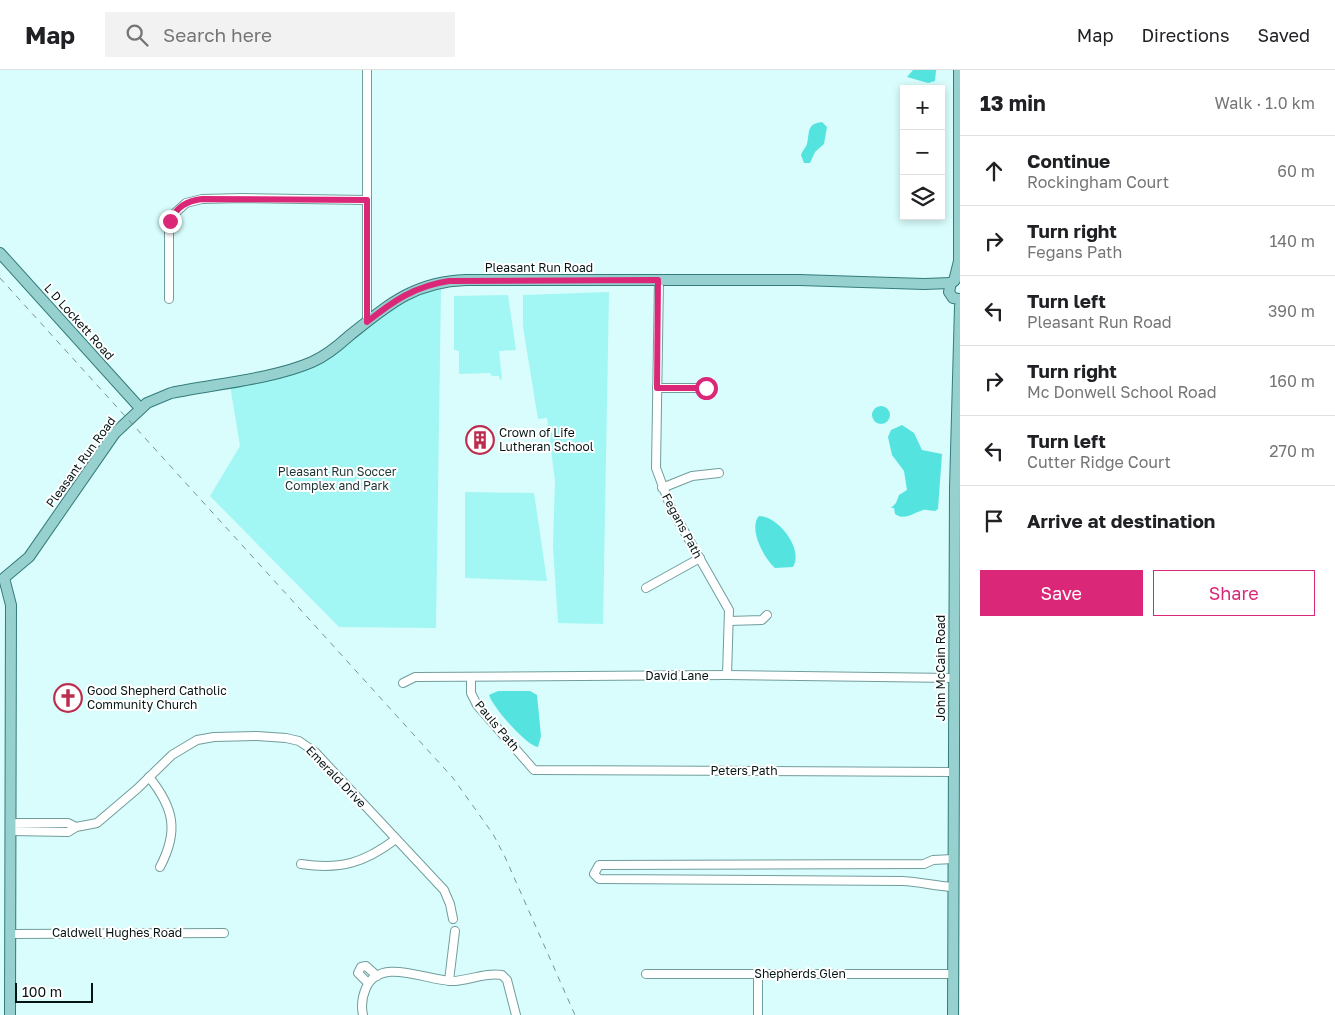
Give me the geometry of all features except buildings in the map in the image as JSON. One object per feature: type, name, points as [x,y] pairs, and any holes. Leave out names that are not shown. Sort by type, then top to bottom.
[{"type":"main road","points":[[953,298],[960,262],[959,70]]},
{"type":"main road","name":"L D Lockett Road","points":[[0,253],[140,408]]},
{"type":"main road","name":"Pleasant Run Road","points":[[2,579],[29,557],[115,433],[140,408],[159,397],[171,393],[280,372],[313,362],[330,352],[407,293],[427,285],[449,281],[853,280],[924,284],[955,281]]},
{"type":"main road","name":"Pleasant Run Road","points":[[924,284],[953,298]]},
{"type":"main road","name":"John McCain Road","points":[[953,298],[958,322],[957,662],[954,678],[957,756],[954,772],[953,859],[953,974],[957,992],[953,1015]]},
{"type":"main road","points":[[2,579],[11,604],[10,1015]]},
{"type":"street","points":[[367,70],[367,322]]},
{"type":"street","points":[[168,299],[169,228],[174,214],[186,202],[202,199],[242,198],[367,200]]},
{"type":"street","name":"Fegans Path","points":[[658,280],[656,468],[662,488],[729,610],[727,676]]},
{"type":"street","points":[[657,388],[706,388]]},
{"type":"street","points":[[662,488],[692,476],[719,473]]},
{"type":"street","points":[[646,588],[700,558]]},
{"type":"street","points":[[729,621],[762,620],[767,614]]},
{"type":"street","name":"David Lane","points":[[403,684],[408,679],[415,677],[727,676],[954,678]]},
{"type":"street","name":"Pauls Path","points":[[470,677],[471,693],[477,706],[534,770]]},
{"type":"street","name":"Emerald Drive","points":[[10,827],[68,823],[76,827],[97,823],[172,755],[196,740],[214,736],[286,738],[300,742],[315,752],[444,890],[450,904],[453,919]]},
{"type":"street","name":"Peters Path","points":[[534,770],[954,772]]},
{"type":"street","points":[[149,777],[163,795],[170,810],[172,821],[169,846],[160,868]]},
{"type":"street","points":[[301,864],[314,866],[351,863],[375,855],[396,839]]},
{"type":"street","points":[[953,859],[933,860],[924,864],[599,865],[594,874],[599,879],[924,882],[932,886],[953,887]]},
{"type":"street","points":[[840,864],[840,881]]},
{"type":"street","points":[[679,865],[680,880]]},
{"type":"street","points":[[762,865],[762,880]]},
{"type":"street","points":[[448,981],[455,931]]},
{"type":"street","name":"Caldwell Hughes Road","points":[[10,934],[224,933]]},
{"type":"street","points":[[368,982],[358,973],[361,967],[366,966],[377,976]]},
{"type":"street","points":[[363,1015],[362,1000],[368,982],[377,976],[394,971],[448,981],[487,975],[502,975],[507,980],[516,1015]]},
{"type":"street","name":"Shepherds Glen","points":[[646,974],[953,974]]},
{"type":"street","points":[[758,974],[758,1015]]},
{"type":"green space","name":"Pleasant Run Soccer Complex and Park","points":[[441,287],[436,628],[339,627],[210,496],[240,446],[230,385],[299,372],[328,360],[360,330],[409,295]]},
{"type":"green space","points":[[609,292],[603,624],[558,623],[553,546],[555,481],[547,418],[538,419],[523,327],[523,295]]},
{"type":"green space","points":[[508,295],[516,350],[499,351],[502,379],[500,380],[499,376],[492,376],[490,373],[459,374],[459,351],[454,350],[454,296]]},
{"type":"green space","points":[[465,492],[534,493],[547,581],[465,578]]},
{"type":"shaded area","points":[[913,70],[936,70],[935,81],[928,83],[907,77]]},
{"type":"shaded area","points":[[822,122],[827,127],[824,144],[815,152],[810,163],[804,163],[801,155],[807,144],[810,129],[813,125]]},
{"type":"shaded area","points":[[877,406],[885,406],[890,411],[888,422],[877,424],[872,419],[872,411]]},
{"type":"shaded area","points":[[902,425],[914,433],[922,450],[942,454],[938,509],[935,511],[923,510],[902,517],[895,514],[894,508],[891,508],[896,503],[899,495],[907,490],[904,471],[892,455],[888,437],[891,430]]},
{"type":"shaded area","points":[[759,516],[774,521],[787,535],[795,551],[793,567],[775,568],[766,558],[756,535],[756,521]]},
{"type":"shaded area","points":[[498,691],[530,691],[537,695],[541,736],[538,747],[518,733],[496,708],[489,695]]},
{"type":"railway","points":[[0,278],[453,778],[493,834],[505,857],[575,1015]]},
{"type":"place","name":"Crown of Life Lutheran School","points":[[480,440]]},
{"type":"place","name":"Good Shepherd Catholic Community Church","points":[[68,698]]},
{"type":"route","points":[[170,221],[180,207],[192,200],[303,198],[367,200],[367,322],[397,298],[407,293],[427,285],[449,281],[658,280],[657,388],[706,388]]}]
